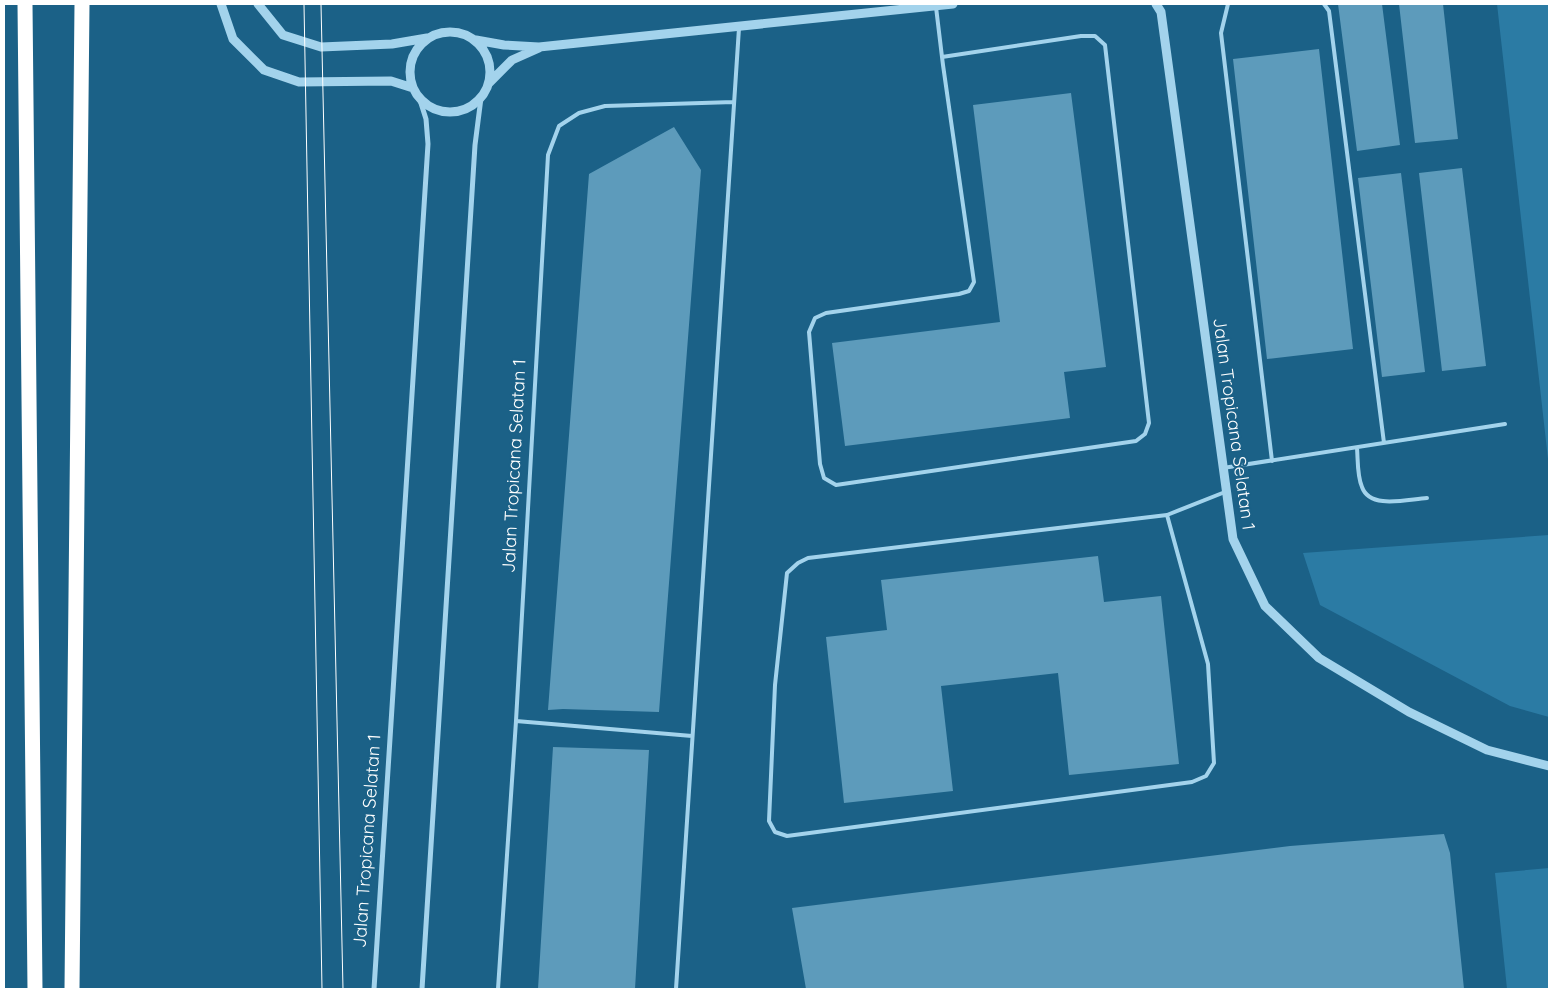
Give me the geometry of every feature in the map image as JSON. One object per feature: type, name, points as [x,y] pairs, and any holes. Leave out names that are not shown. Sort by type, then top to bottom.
[{"type":"highway","points":[[25,4],[35,989]]},
{"type":"highway","points":[[72,989],[82,4]]},
{"type":"highway","points":[[72,967],[83,989]]},
{"type":"street","points":[[221,4],[233,39],[264,70],[299,82],[391,81],[413,88]]},
{"type":"street","points":[[258,4],[283,35],[321,47],[392,44],[428,38],[440,32],[452,31],[476,40],[504,45],[539,47],[953,4]]},
{"type":"street","name":"Jalan Tropicana Selatan 1","points":[[1156,4],[1161,12],[1233,539],[1265,606],[1320,658],[1409,712],[1487,750],[1549,766]]},
{"type":"street","points":[[428,38],[418,48],[412,60],[410,74],[413,88],[418,97],[427,105],[438,110],[450,112],[462,111],[472,106],[481,98],[489,83],[512,60],[539,47]]},
{"type":"street","points":[[476,40],[484,49],[489,60],[489,83]]},
{"type":"street","name":"Jalan Tropicana Selatan 1","points":[[374,989],[428,144],[426,119],[418,97]]},
{"type":"street","points":[[422,989],[475,145],[481,98]]},
{"type":"lane","points":[[1228,4],[1221,33],[1272,461]]},
{"type":"lane","points":[[1324,4],[1329,11],[1384,443]]},
{"type":"lane","points":[[936,6],[942,57],[974,282],[969,291],[959,294],[826,313],[814,318],[809,332],[820,464],[824,478],[836,485],[1136,441],[1145,434],[1148,423],[1105,45],[1095,36],[1081,36],[942,57]]},
{"type":"lane","points":[[676,989],[739,26]]},
{"type":"lane","name":"Jalan Tropicana Selatan 1","points":[[498,989],[516,721],[548,155],[559,126],[580,113],[605,106],[734,102]]},
{"type":"lane","points":[[1223,468],[1505,424]]},
{"type":"lane","points":[[1357,448],[1361,486],[1366,497],[1378,502],[1427,498]]},
{"type":"lane","points":[[1167,515],[1208,664],[1214,763],[1206,776],[1192,782],[787,836],[774,832],[769,821],[775,685],[787,573],[798,563],[808,558],[1167,515],[1226,492]]},
{"type":"lane","points":[[516,721],[692,736]]},
{"type":"shaded area","points":[[1497,4],[1549,4],[1549,468]]},
{"type":"shaded area","points":[[1549,535],[1549,717],[1510,706],[1320,605],[1303,553]]},
{"type":"shaded area","points":[[1549,868],[1549,989],[1507,989],[1495,873]]},
{"type":"building","points":[[1338,4],[1382,4],[1400,145],[1357,151]]},
{"type":"building","points":[[1399,4],[1443,4],[1458,139],[1415,143]]},
{"type":"building","points":[[1319,49],[1353,349],[1267,359],[1233,59]]},
{"type":"building","points":[[1071,93],[1106,367],[1064,372],[1070,418],[845,446],[832,343],[1000,322],[973,105]]},
{"type":"building","points":[[674,127],[701,170],[659,712],[548,710],[589,174]]},
{"type":"building","points":[[1462,168],[1486,366],[1442,371],[1419,173]]},
{"type":"building","points":[[1401,173],[1425,372],[1382,377],[1358,178]]},
{"type":"building","points":[[1098,556],[1104,602],[1161,596],[1179,764],[1069,775],[1058,673],[941,686],[953,791],[844,803],[826,637],[887,630],[881,580]]},
{"type":"building","points":[[553,747],[649,750],[635,989],[538,989]]},
{"type":"building","points":[[1444,834],[1450,853],[1464,989],[806,989],[792,908],[1290,846]]},
{"type":"tram line","points":[[304,4],[322,989]]},
{"type":"tram line","points":[[321,4],[343,989]]}]
